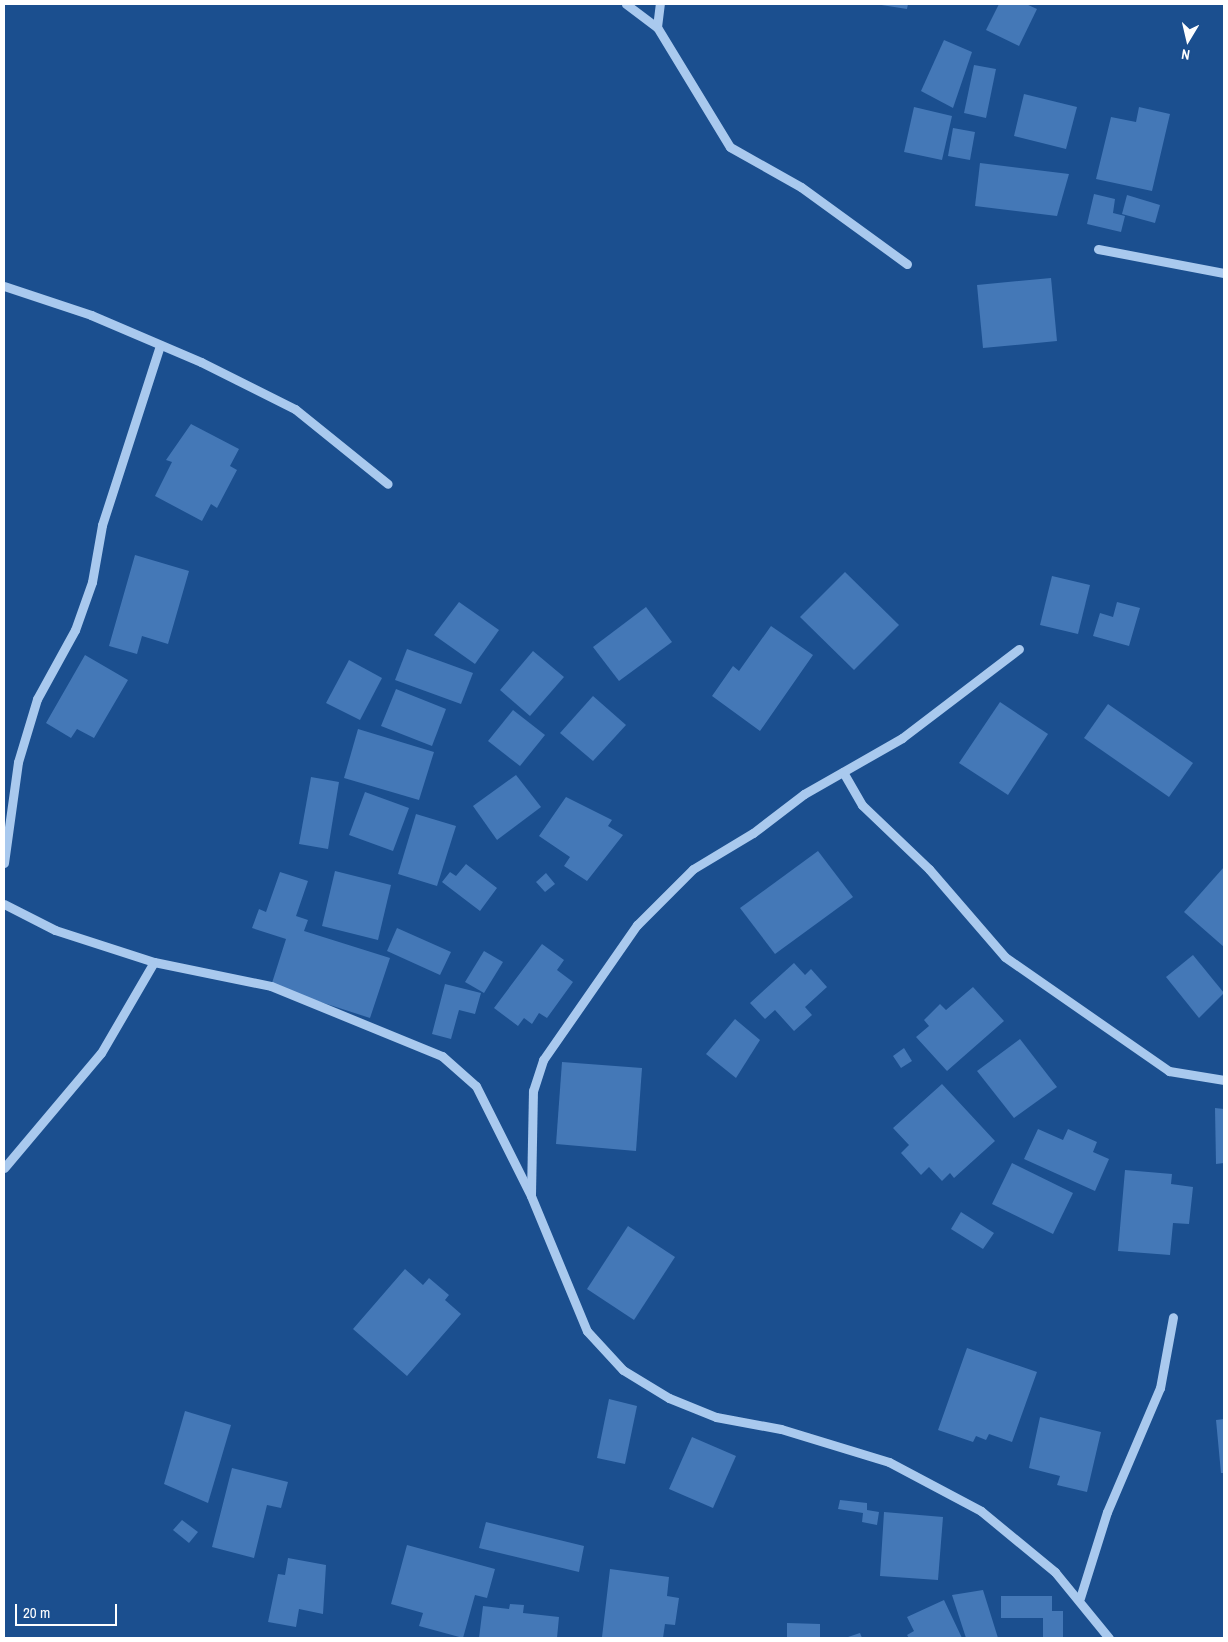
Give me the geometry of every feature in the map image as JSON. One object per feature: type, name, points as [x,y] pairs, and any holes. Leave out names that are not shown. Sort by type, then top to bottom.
[{"type":"street","points":[[626,4],[657,27],[730,147],[801,187],[907,264]]},
{"type":"street","points":[[657,27],[660,4]]},
{"type":"street","points":[[1098,249],[1224,273]]},
{"type":"street","points":[[4,286],[160,345],[295,409],[388,484]]},
{"type":"street","points":[[4,863],[20,753],[37,699],[75,630],[92,582],[102,526],[160,345]]},
{"type":"street","points":[[531,1196],[533,1091],[558,1035],[637,925],[693,869],[843,772],[902,738],[1019,649]]},
{"type":"street","points":[[843,772],[862,805],[929,869],[1005,957],[1169,1071],[1224,1080]]},
{"type":"street","points":[[4,904],[55,930],[154,962],[271,986],[442,1056],[476,1086],[531,1196],[587,1331],[623,1370],[669,1398],[716,1417],[781,1428],[888,1462],[981,1511],[1055,1572],[1080,1598],[1109,1638]]},
{"type":"street","points":[[4,1168],[101,1053],[154,962]]},
{"type":"street","points":[[1080,1598],[1107,1512],[1160,1388],[1173,1317]]},
{"type":"building","points":[[875,4],[908,4],[907,9]]},
{"type":"building","points":[[999,4],[1026,4],[1037,9],[1019,46],[986,30]]},
{"type":"building","points":[[944,40],[972,52],[953,108],[921,91]]},
{"type":"building","points":[[974,65],[996,69],[986,118],[964,113]]},
{"type":"building","points":[[1024,94],[1077,107],[1066,149],[1014,136]]},
{"type":"building","points":[[914,107],[952,116],[942,160],[904,152]]},
{"type":"building","points":[[1139,107],[1170,114],[1152,191],[1096,179],[1111,117],[1136,122]]},
{"type":"building","points":[[953,128],[975,132],[970,160],[948,156]]},
{"type":"building","points":[[980,163],[1069,174],[1057,216],[975,206]]},
{"type":"building","points":[[1094,194],[1115,199],[1113,213],[1125,216],[1121,232],[1087,224]]},
{"type":"building","points":[[1127,195],[1160,205],[1155,223],[1122,214]]},
{"type":"building","points":[[1051,278],[1057,341],[983,348],[977,285]]},
{"type":"building","points":[[191,424],[239,449],[230,466],[237,470],[217,508],[211,504],[202,521],[155,496],[172,462],[166,460]]},
{"type":"building","points":[[135,555],[189,571],[168,644],[142,636],[137,654],[109,646]]},
{"type":"building","points":[[845,572],[899,625],[854,670],[800,617]]},
{"type":"building","points":[[1052,576],[1090,585],[1078,634],[1040,625]]},
{"type":"building","points":[[459,602],[499,630],[475,664],[434,635]]},
{"type":"building","points":[[1117,602],[1140,608],[1129,646],[1093,636],[1100,613],[1113,617]]},
{"type":"building","points":[[646,607],[672,642],[619,681],[593,647]]},
{"type":"building","points":[[771,626],[813,655],[760,731],[712,696],[733,666],[739,671]]},
{"type":"building","points":[[407,649],[473,673],[461,704],[395,680]]},
{"type":"building","points":[[533,651],[564,677],[530,716],[500,690]]},
{"type":"building","points":[[85,655],[128,680],[94,738],[77,729],[71,738],[46,723]]},
{"type":"building","points":[[349,660],[382,678],[360,720],[326,703]]},
{"type":"building","points":[[396,689],[446,709],[432,746],[381,726]]},
{"type":"building","points":[[593,696],[626,725],[593,761],[560,733]]},
{"type":"building","points":[[1000,702],[1048,734],[1008,795],[959,763]]},
{"type":"building","points":[[1108,704],[1193,763],[1169,797],[1084,738]]},
{"type":"building","points":[[513,710],[545,735],[520,766],[488,741]]},
{"type":"building","points":[[358,729],[434,752],[419,800],[344,778]]},
{"type":"building","points":[[516,775],[541,807],[497,840],[473,806]]},
{"type":"building","points":[[311,777],[339,782],[328,849],[299,844]]},
{"type":"building","points":[[365,792],[409,808],[393,851],[349,835]]},
{"type":"building","points":[[566,797],[612,820],[608,826],[623,835],[587,881],[564,866],[570,857],[539,836]]},
{"type":"building","points":[[416,814],[456,826],[437,886],[398,874]]},
{"type":"building","points":[[818,851],[853,897],[775,954],[740,908]]},
{"type":"building","points":[[466,864],[497,888],[480,911],[442,882],[450,872],[456,876]]},
{"type":"building","points":[[1224,867],[1224,947],[1184,912]]},
{"type":"building","points":[[335,871],[391,885],[378,940],[322,926]]},
{"type":"building","points":[[280,872],[308,881],[296,916],[308,920],[304,931],[390,958],[370,1018],[271,986],[286,939],[252,928],[259,909],[266,912]]},
{"type":"building","points":[[546,873],[555,884],[545,892],[536,882]]},
{"type":"building","points":[[397,928],[451,952],[440,975],[387,951]]},
{"type":"building","points":[[542,944],[564,960],[557,970],[573,982],[547,1018],[539,1013],[532,1024],[524,1018],[518,1026],[494,1008]]},
{"type":"building","points":[[484,951],[503,962],[484,993],[465,982]]},
{"type":"building","points":[[1193,955],[1224,993],[1199,1018],[1166,977]]},
{"type":"building","points":[[794,963],[805,975],[811,969],[827,987],[805,1007],[812,1015],[794,1031],[775,1010],[765,1019],[750,1003]]},
{"type":"building","points":[[445,984],[481,993],[475,1014],[459,1010],[451,1039],[432,1034]]},
{"type":"building","points":[[973,987],[1004,1021],[947,1071],[916,1037],[929,1026],[924,1020],[940,1004],[946,1010]]},
{"type":"building","points":[[735,1019],[760,1040],[736,1078],[706,1054]]},
{"type":"building","points":[[1020,1039],[1057,1087],[1014,1118],[977,1071]]},
{"type":"building","points":[[904,1048],[912,1061],[901,1068],[893,1056]]},
{"type":"building","points":[[562,1062],[642,1068],[636,1151],[556,1144]]},
{"type":"building","points":[[942,1084],[995,1141],[954,1178],[950,1173],[942,1181],[929,1167],[921,1175],[901,1153],[909,1145],[893,1128]]},
{"type":"building","points":[[1215,1108],[1224,1109],[1224,1163],[1216,1164]]},
{"type":"building","points":[[1038,1129],[1063,1140],[1068,1129],[1097,1142],[1093,1152],[1109,1159],[1095,1191],[1024,1159]]},
{"type":"building","points":[[1012,1163],[1073,1193],[1053,1234],[992,1204]]},
{"type":"building","points":[[1125,1170],[1172,1174],[1171,1184],[1193,1187],[1189,1224],[1173,1223],[1170,1255],[1118,1251]]},
{"type":"building","points":[[961,1212],[994,1233],[983,1249],[951,1229]]},
{"type":"building","points":[[628,1226],[675,1257],[634,1320],[587,1289]]},
{"type":"building","points":[[405,1269],[423,1285],[429,1278],[449,1295],[445,1300],[461,1314],[407,1376],[353,1329]]},
{"type":"building","points":[[967,1348],[1037,1372],[1012,1442],[989,1434],[986,1440],[976,1436],[973,1442],[938,1430]]},
{"type":"building","points":[[609,1399],[637,1406],[625,1464],[597,1458]]},
{"type":"building","points":[[185,1411],[231,1425],[208,1503],[164,1484]]},
{"type":"building","points":[[1040,1417],[1101,1432],[1087,1492],[1057,1485],[1060,1476],[1029,1468]]},
{"type":"building","points":[[1224,1419],[1224,1473],[1221,1473],[1216,1420]]},
{"type":"building","points":[[692,1437],[736,1456],[713,1508],[669,1489]]},
{"type":"building","points":[[232,1468],[288,1482],[281,1508],[267,1505],[254,1558],[212,1547]]},
{"type":"building","points":[[840,1500],[867,1503],[867,1510],[879,1512],[877,1525],[862,1522],[863,1513],[838,1509]]},
{"type":"building","points":[[884,1512],[943,1517],[938,1580],[880,1576]]},
{"type":"building","points":[[182,1520],[198,1532],[189,1543],[173,1530]]},
{"type":"building","points":[[486,1522],[584,1546],[579,1572],[479,1548]]},
{"type":"building","points":[[407,1545],[495,1569],[487,1598],[475,1595],[463,1638],[419,1626],[423,1613],[391,1604]]},
{"type":"building","points":[[288,1558],[326,1565],[323,1614],[299,1609],[296,1627],[268,1622],[278,1574],[285,1575]]},
{"type":"building","points":[[610,1569],[669,1577],[667,1596],[679,1598],[675,1625],[665,1624],[663,1638],[602,1637]]},
{"type":"building","points":[[983,1590],[998,1638],[966,1638],[952,1595]]},
{"type":"building","points":[[1001,1596],[1052,1596],[1052,1611],[1063,1611],[1063,1638],[1043,1638],[1043,1618],[1001,1618]]},
{"type":"building","points":[[944,1600],[962,1638],[909,1638],[907,1635],[914,1631],[907,1617]]},
{"type":"building","points":[[510,1604],[524,1605],[523,1613],[559,1617],[557,1638],[479,1638],[483,1606],[509,1609]]},
{"type":"building","points":[[787,1623],[820,1624],[820,1638],[787,1638]]},
{"type":"building","points":[[860,1633],[862,1638],[845,1638]]}]
